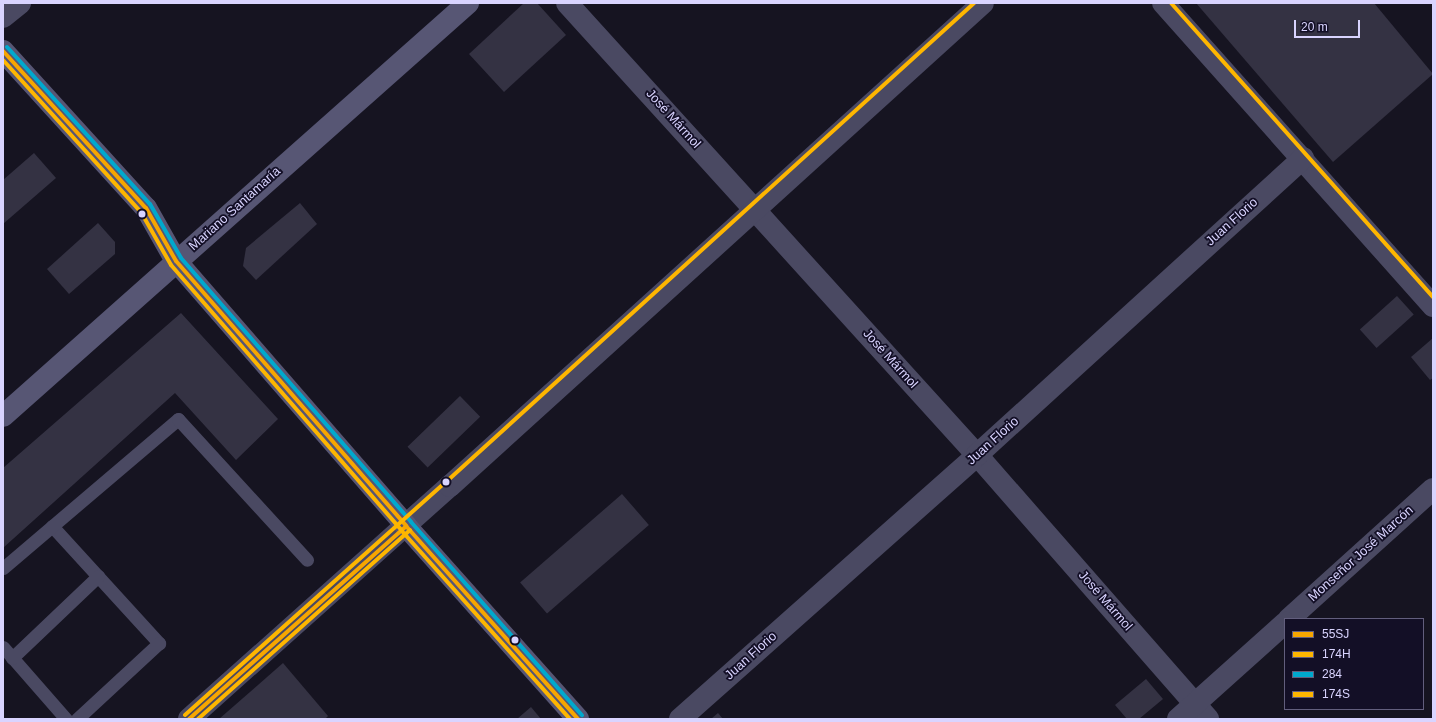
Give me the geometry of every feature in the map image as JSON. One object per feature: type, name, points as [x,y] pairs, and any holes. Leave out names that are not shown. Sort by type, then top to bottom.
[{"type":"main road","name":"Mariano Santamaría","points":[[3,416],[468,3]]},
{"type":"main road","points":[[3,51],[146,208],[176,261],[406,526],[578,719]]},
{"type":"street","points":[[3,18],[20,3]]},
{"type":"street","name":"José Mármol","points":[[567,3],[977,455],[1202,711]]},
{"type":"street","points":[[189,719],[406,526],[983,3]]},
{"type":"street","points":[[1163,3],[1303,158],[1433,306]]},
{"type":"street","name":"Juan Florio","points":[[680,719],[977,455],[1303,158]]},
{"type":"street","name":"Monseñor José Marcón","points":[[1290,618],[1433,489]]},
{"type":"street","points":[[1178,719],[1202,711],[1284,623]]},
{"type":"lane","points":[[3,568],[178,419],[308,560]]},
{"type":"lane","points":[[52,526],[159,643],[77,719]]},
{"type":"lane","points":[[12,658],[98,576]]},
{"type":"lane","points":[[3,647],[66,719]]},
{"type":"building","points":[[524,3],[537,3],[566,35],[504,92],[469,54]]},
{"type":"building","points":[[1196,3],[1374,3],[1433,74],[1333,162]]},
{"type":"building","points":[[34,153],[56,178],[3,224],[3,180]]},
{"type":"building","points":[[300,203],[317,224],[256,280],[243,266],[246,248]]},
{"type":"building","points":[[98,223],[115,242],[115,254],[69,294],[47,269]]},
{"type":"building","points":[[1397,296],[1414,315],[1377,348],[1360,329]]},
{"type":"building","points":[[181,313],[278,419],[236,460],[175,393],[3,548],[3,468]]},
{"type":"building","points":[[1433,338],[1433,378],[1430,380],[1411,357]]},
{"type":"building","points":[[460,396],[480,417],[428,468],[407,447]]},
{"type":"building","points":[[622,494],[649,525],[547,614],[520,583]]},
{"type":"building","points":[[283,663],[328,716],[325,719],[219,719]]},
{"type":"building","points":[[1146,679],[1163,699],[1139,719],[1127,719],[1115,705]]},
{"type":"building","points":[[531,707],[541,719],[517,719]]},
{"type":"building","points":[[718,713],[723,719],[711,719]]},
{"type":"transit line","name":"174S","points":[[185,715],[446,482],[974,3]]},
{"type":"transit line","name":"174S","points":[[1171,3],[1433,297]]},
{"type":"transit line","name":"284","points":[[7,47],[150,204],[181,258],[411,522],[582,715]]},
{"type":"transit line","name":"55SJ","points":[[3,51],[146,208],[176,261],[406,526],[578,719]]},
{"type":"transit line","name":"174H","points":[[3,60],[141,212],[171,265],[401,530],[570,719]]},
{"type":"transit line","name":"55SJ","points":[[189,719],[406,526]]},
{"type":"transit line","name":"174H","points":[[198,719],[410,530]]}]
